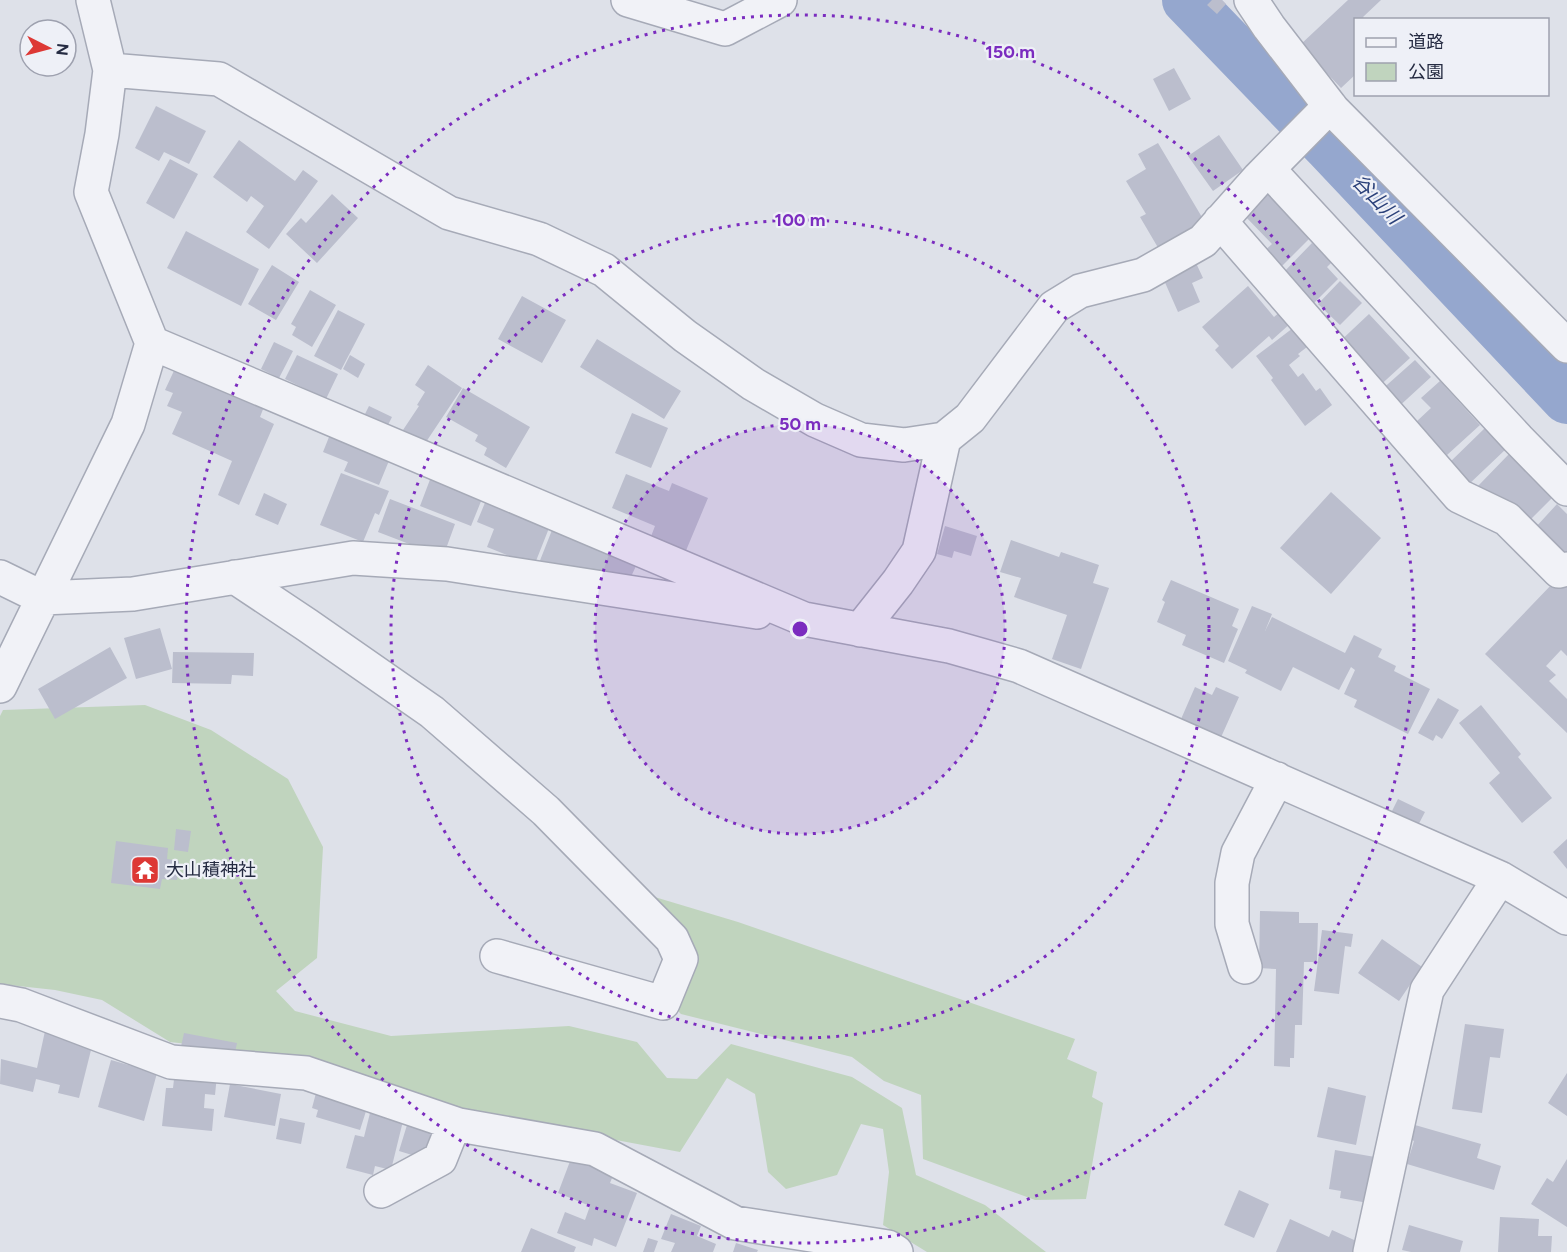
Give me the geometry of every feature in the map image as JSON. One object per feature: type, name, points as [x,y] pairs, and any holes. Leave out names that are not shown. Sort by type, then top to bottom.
[{"type":"street","points":[[0,686],[128,424],[152,344],[91,192],[102,134],[110,70],[93,0]]},
{"type":"street","points":[[628,0],[725,29],[780,0]]},
{"type":"street","points":[[1251,0],[1330,106],[1567,346]]},
{"type":"street","points":[[110,70],[219,79],[449,213],[538,239],[604,270],[693,342],[753,384],[815,420],[861,440],[904,445],[944,439],[970,418],[1054,307],[1080,291],[1143,275],[1203,241],[1268,169],[1330,106]]},
{"type":"street","points":[[1268,169],[1518,440],[1567,489]]},
{"type":"street","points":[[1220,222],[1459,496],[1507,519],[1559,571],[1567,569]]},
{"type":"street","points":[[152,344],[804,619]]},
{"type":"street","points":[[860,630],[919,551],[944,439]]},
{"type":"street","points":[[0,578],[43,598],[133,594],[353,558],[447,564],[641,596],[804,619],[949,646],[1019,666],[1277,779],[1500,878],[1567,918]]},
{"type":"street","points":[[235,577],[432,712],[546,811],[672,939],[681,959],[663,1003],[497,956]]},
{"type":"street","points":[[1245,967],[1232,924],[1232,883],[1238,853],[1277,779]]},
{"type":"street","points":[[1370,1252],[1427,990],[1500,878]]},
{"type":"street","points":[[0,1001],[21,1005],[171,1062],[306,1073],[454,1124],[596,1149],[735,1223],[888,1247],[896,1252]]},
{"type":"street","points":[[381,1191],[440,1159],[454,1124]]},
{"type":"green space","points":[[145,705],[211,730],[288,779],[323,847],[317,958],[276,991],[295,1011],[391,1036],[569,1026],[637,1042],[667,1078],[697,1079],[731,1044],[852,1077],[902,1108],[916,1175],[985,1205],[1046,1252],[927,1252],[883,1225],[889,1172],[883,1129],[861,1124],[837,1175],[786,1189],[768,1172],[755,1094],[727,1078],[680,1152],[600,1137],[461,1116],[307,1058],[170,1042],[102,1000],[55,990],[0,984],[0,716],[3,710]]},
{"type":"green space","points":[[638,892],[738,922],[1075,1039],[1067,1059],[1097,1072],[1092,1097],[1103,1103],[1086,1199],[1035,1200],[923,1159],[921,1095],[884,1081],[852,1057],[681,1014],[672,1005],[688,963]]},
{"type":"building","points":[[1212,0],[1222,0],[1226,4],[1217,14],[1207,5]]},
{"type":"building","points":[[1348,0],[1381,0],[1364,18],[1354,18],[1354,76],[1341,88],[1300,45]]},
{"type":"building","points":[[1174,68],[1191,99],[1169,111],[1153,79]]},
{"type":"building","points":[[156,106],[206,131],[189,164],[164,152],[159,161],[135,148]]},
{"type":"building","points":[[1219,135],[1243,170],[1213,191],[1188,156]]},
{"type":"building","points":[[239,140],[295,181],[303,170],[318,181],[269,249],[246,232],[264,206],[251,196],[247,202],[213,177]]},
{"type":"building","points":[[1158,143],[1206,224],[1160,251],[1140,217],[1146,214],[1126,181],[1146,169],[1138,154]]},
{"type":"building","points":[[170,159],[198,174],[174,219],[146,203]]},
{"type":"building","points":[[1267,191],[1311,237],[1276,272],[1260,255],[1272,244],[1243,214]]},
{"type":"building","points":[[332,194],[358,218],[317,263],[286,234],[301,218],[306,223]]},
{"type":"building","points":[[186,231],[259,269],[241,306],[167,268]]},
{"type":"building","points":[[1312,243],[1332,262],[1327,267],[1338,279],[1311,306],[1281,275]]},
{"type":"building","points":[[1196,263],[1203,278],[1192,283],[1200,302],[1178,312],[1163,278]]},
{"type":"building","points":[[272,265],[299,282],[276,320],[248,304]]},
{"type":"building","points":[[1340,281],[1362,303],[1340,325],[1318,304]]},
{"type":"building","points":[[1248,286],[1274,317],[1282,310],[1292,322],[1272,340],[1269,336],[1232,369],[1215,350],[1219,346],[1202,327]]},
{"type":"building","points":[[310,290],[336,305],[312,347],[292,335],[296,327],[291,324]]},
{"type":"building","points":[[522,296],[566,320],[542,363],[498,339]]},
{"type":"building","points":[[338,310],[365,324],[341,370],[314,356]]},
{"type":"building","points":[[1369,314],[1410,358],[1375,390],[1335,346]]},
{"type":"building","points":[[1293,328],[1307,347],[1289,365],[1298,377],[1303,373],[1316,391],[1320,388],[1332,405],[1305,426],[1256,356]]},
{"type":"building","points":[[597,339],[681,391],[664,419],[580,367]]},
{"type":"building","points":[[274,342],[293,351],[279,378],[261,369]]},
{"type":"building","points":[[297,355],[338,374],[326,399],[285,379]]},
{"type":"building","points":[[350,355],[365,364],[358,378],[343,369]]},
{"type":"building","points":[[179,360],[267,399],[260,417],[274,424],[239,505],[218,495],[232,461],[172,434],[182,412],[167,406],[173,393],[165,390]]},
{"type":"building","points":[[1415,360],[1431,377],[1395,410],[1379,392]]},
{"type":"building","points":[[428,365],[462,388],[424,445],[401,433],[419,406],[417,405],[425,392],[415,385]]},
{"type":"building","points":[[1440,381],[1480,425],[1447,455],[1416,422],[1431,408],[1421,398]]},
{"type":"building","points":[[463,388],[530,427],[506,468],[484,455],[487,448],[475,441],[478,435],[446,417]]},
{"type":"building","points":[[369,406],[392,417],[384,433],[361,422]]},
{"type":"building","points":[[632,413],[668,428],[651,468],[615,453]]},
{"type":"building","points":[[333,427],[393,451],[379,485],[344,471],[348,462],[323,452]]},
{"type":"building","points":[[1486,427],[1506,449],[1467,486],[1447,465]]},
{"type":"building","points":[[1510,453],[1553,497],[1529,521],[1509,500],[1501,509],[1478,486]]},
{"type":"building","points":[[434,469],[486,489],[471,526],[420,506]]},
{"type":"building","points":[[341,473],[389,491],[379,515],[375,513],[363,542],[320,525]]},
{"type":"building","points":[[626,474],[669,491],[672,483],[708,498],[685,553],[650,539],[655,526],[612,508]]},
{"type":"building","points":[[1331,492],[1381,538],[1331,594],[1280,548]]},
{"type":"building","points":[[264,493],[287,504],[278,525],[255,515]]},
{"type":"building","points":[[489,493],[553,518],[534,566],[487,547],[494,529],[477,522]]},
{"type":"building","points":[[390,499],[455,524],[443,557],[378,532]]},
{"type":"building","points":[[1557,504],[1567,514],[1567,559],[1535,528]]},
{"type":"building","points":[[556,520],[613,556],[636,566],[629,581],[606,571],[581,579],[539,563]]},
{"type":"building","points":[[945,526],[977,536],[971,556],[954,551],[952,558],[937,554]]},
{"type":"building","points":[[1011,540],[1059,557],[1061,552],[1099,565],[1093,583],[1109,588],[1081,669],[1052,659],[1067,615],[1014,597],[1021,578],[1000,572]]},
{"type":"building","points":[[1567,579],[1567,656],[1561,650],[1546,666],[1556,675],[1549,681],[1567,699],[1567,733],[1485,654],[1554,582]]},
{"type":"building","points":[[1171,580],[1239,609],[1232,626],[1238,629],[1224,663],[1182,645],[1186,635],[1157,622],[1165,602],[1162,600]]},
{"type":"building","points":[[1252,606],[1272,614],[1265,631],[1272,617],[1345,653],[1354,635],[1382,649],[1378,657],[1396,666],[1394,671],[1430,689],[1408,734],[1354,707],[1357,700],[1344,694],[1355,670],[1351,667],[1339,690],[1293,667],[1281,691],[1245,673],[1247,670],[1228,661]]},
{"type":"building","points":[[160,628],[172,669],[136,679],[124,638]]},
{"type":"building","points":[[110,647],[127,678],[55,719],[38,689]]},
{"type":"building","points":[[173,652],[254,653],[253,676],[232,675],[231,684],[172,683]]},
{"type":"building","points":[[1195,687],[1212,695],[1216,687],[1239,697],[1218,744],[1178,726]]},
{"type":"building","points":[[1438,698],[1459,710],[1442,739],[1436,735],[1433,741],[1418,733]]},
{"type":"building","points":[[1481,705],[1521,754],[1518,757],[1552,798],[1522,823],[1489,783],[1500,773],[1459,723]]},
{"type":"building","points":[[1398,799],[1425,812],[1414,833],[1388,819]]},
{"type":"building","points":[[176,829],[191,831],[188,852],[174,850]]},
{"type":"building","points":[[1567,839],[1567,869],[1553,852]]},
{"type":"building","name":"大山積神社","points":[[116,841],[168,848],[167,859],[179,861],[177,880],[162,879],[160,889],[111,883]]},
{"type":"building","points":[[1260,911],[1299,912],[1299,923],[1318,923],[1317,962],[1304,962],[1302,1025],[1295,1025],[1294,1058],[1290,1058],[1290,1067],[1274,1066],[1276,969],[1259,968]]},
{"type":"building","points":[[1322,930],[1353,934],[1351,947],[1345,946],[1339,994],[1314,991]]},
{"type":"building","points":[[1382,939],[1422,967],[1399,1001],[1358,973]]},
{"type":"building","points":[[1465,1024],[1504,1029],[1500,1058],[1490,1057],[1482,1113],[1452,1109]]},
{"type":"building","points":[[45,1031],[93,1042],[79,1098],[58,1093],[60,1085],[36,1079],[33,1092],[0,1084],[1,1059],[37,1068]]},
{"type":"building","points":[[184,1033],[237,1043],[233,1062],[180,1051]]},
{"type":"building","points":[[111,1060],[157,1073],[144,1121],[98,1107]]},
{"type":"building","points":[[175,1071],[217,1075],[215,1095],[205,1094],[204,1108],[214,1109],[212,1131],[162,1126],[166,1088],[173,1088]]},
{"type":"building","points":[[1567,1073],[1567,1116],[1548,1103]]},
{"type":"building","points":[[230,1084],[281,1094],[275,1126],[224,1117]]},
{"type":"building","points":[[1328,1087],[1366,1096],[1356,1145],[1317,1137]]},
{"type":"building","points":[[316,1093],[367,1108],[360,1130],[316,1117],[318,1110],[312,1108]]},
{"type":"building","points":[[370,1113],[403,1121],[391,1170],[375,1166],[373,1175],[346,1168],[355,1135],[364,1137]]},
{"type":"building","points":[[280,1118],[305,1123],[301,1144],[276,1139]]},
{"type":"building","points":[[407,1125],[433,1132],[425,1159],[399,1151]]},
{"type":"building","points":[[1415,1125],[1481,1144],[1477,1158],[1501,1166],[1494,1190],[1407,1164],[1414,1141],[1410,1139]]},
{"type":"building","points":[[1335,1150],[1375,1157],[1368,1203],[1340,1198],[1341,1191],[1329,1189]]},
{"type":"building","points":[[572,1156],[614,1173],[610,1183],[637,1193],[616,1247],[594,1238],[592,1246],[557,1233],[565,1212],[585,1220],[590,1206],[558,1193]]},
{"type":"building","points":[[1567,1159],[1567,1227],[1531,1204],[1547,1178],[1553,1182]]},
{"type":"building","points":[[1239,1190],[1269,1204],[1254,1238],[1224,1225]]},
{"type":"building","points":[[671,1214],[701,1226],[697,1236],[716,1244],[713,1252],[671,1252],[675,1243],[661,1239]]},
{"type":"building","points":[[1500,1217],[1539,1219],[1538,1236],[1552,1236],[1551,1252],[1498,1252]]},
{"type":"building","points":[[1290,1219],[1329,1237],[1332,1230],[1363,1244],[1359,1252],[1276,1252]]},
{"type":"building","points":[[1409,1225],[1463,1241],[1460,1252],[1402,1250]]},
{"type":"building","points":[[531,1228],[576,1247],[574,1252],[521,1252]]},
{"type":"building","points":[[648,1238],[658,1241],[654,1252],[643,1252]]},
{"type":"building","points":[[736,1243],[758,1250],[757,1252],[733,1252]]},
{"type":"waterway","name":"谷山川","points":[[1187,0],[1567,399]]},
{"type":"place","name":"大山積神社","points":[[145,870]]}]
